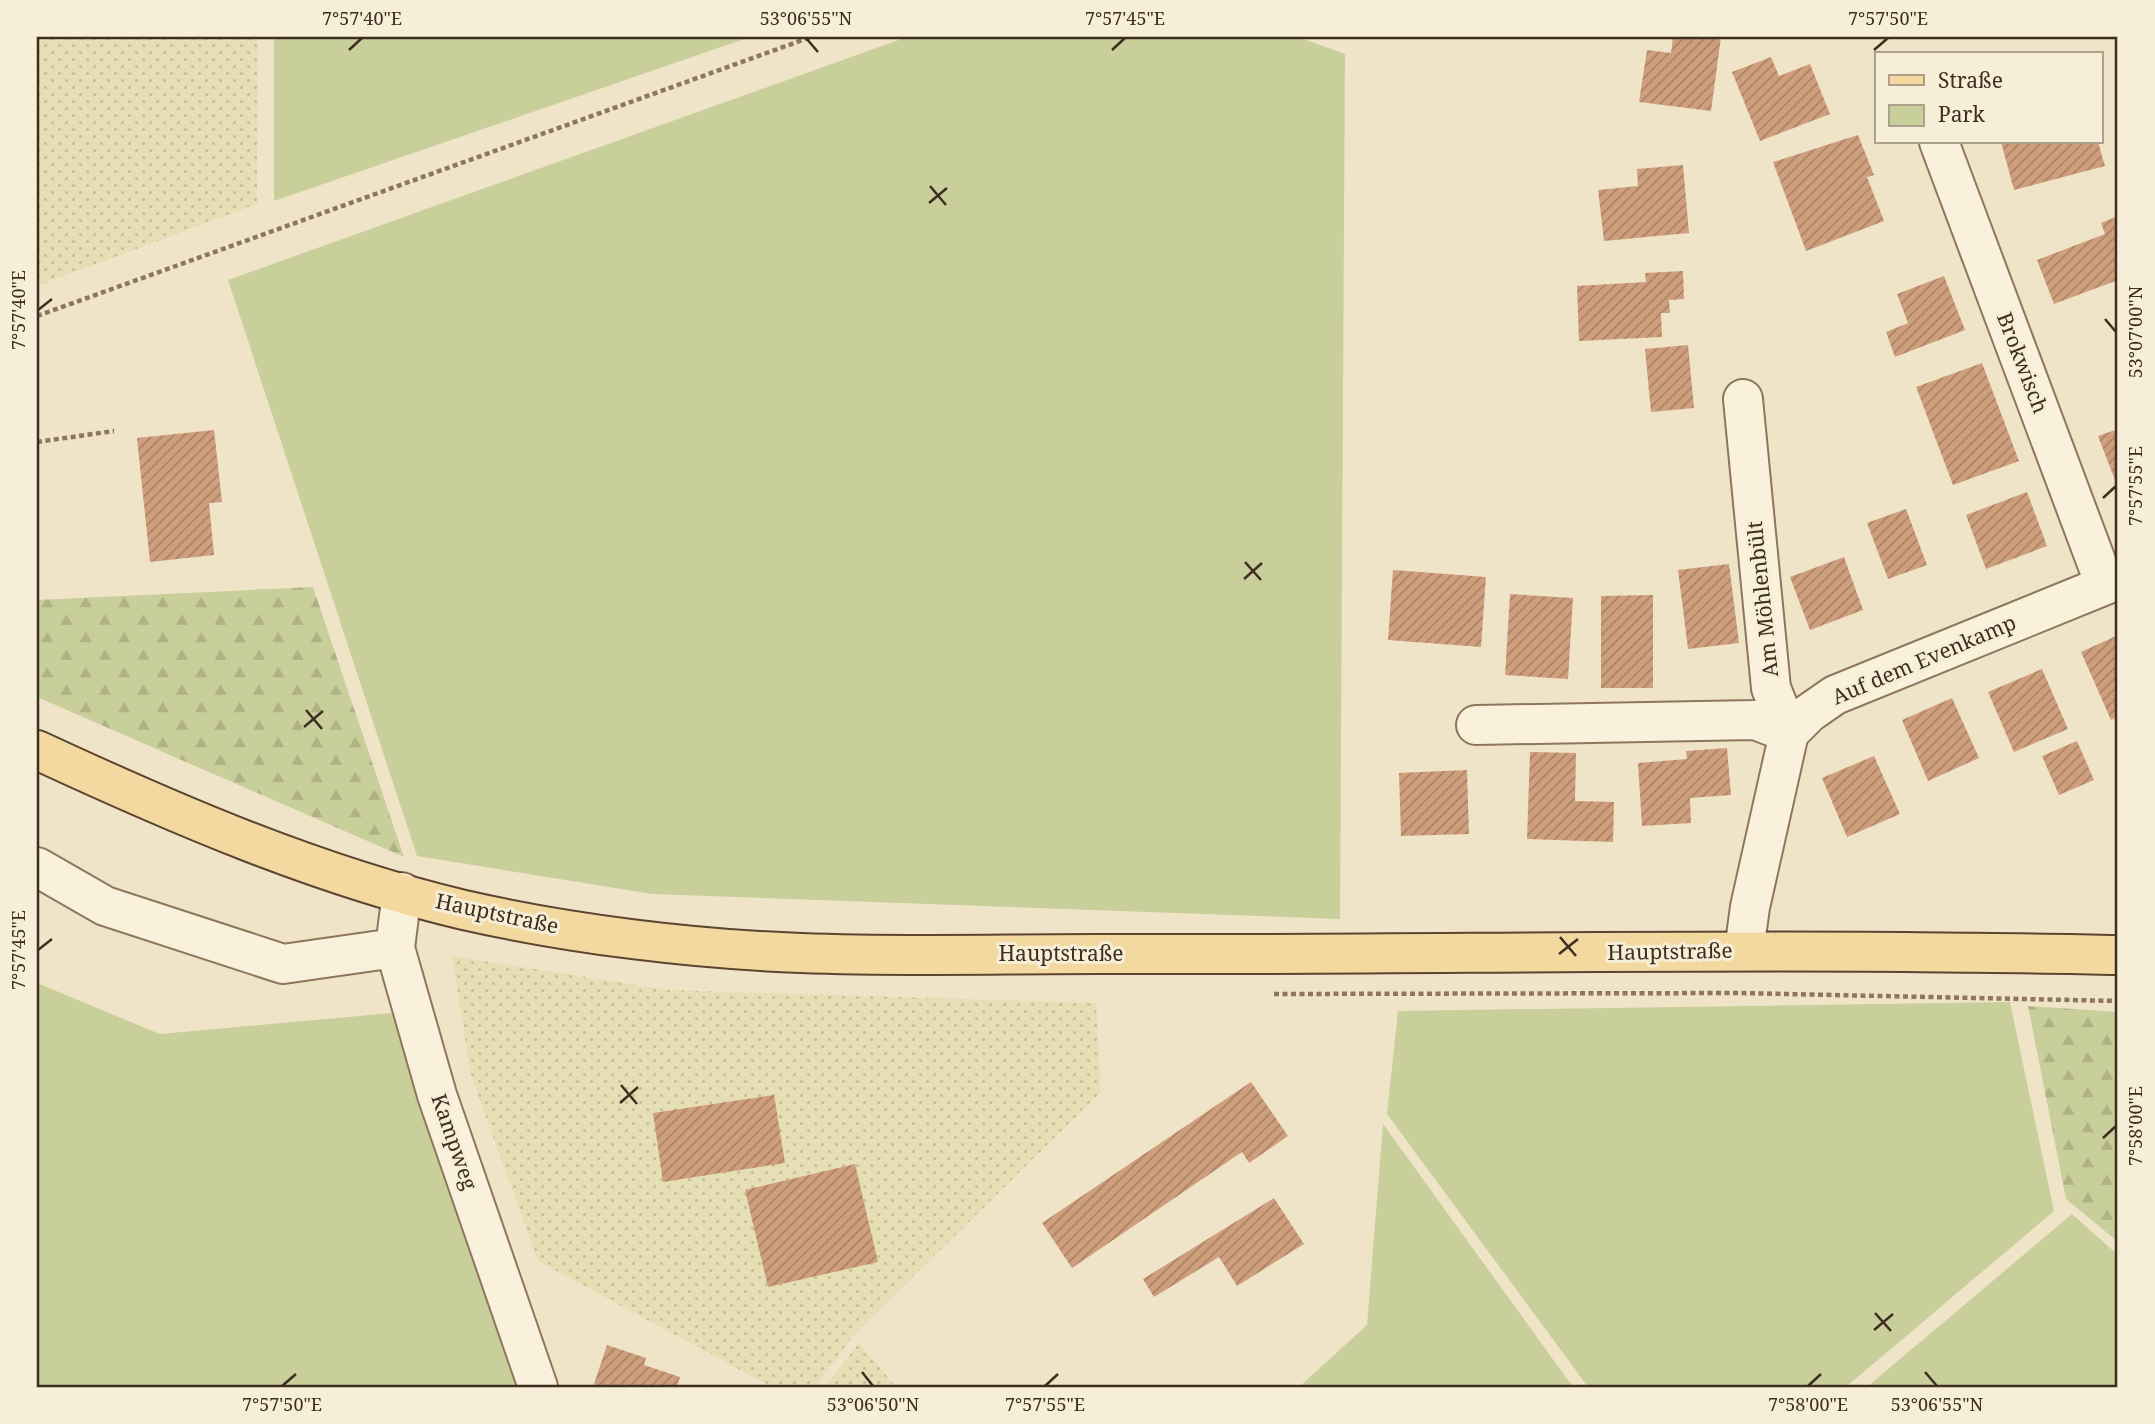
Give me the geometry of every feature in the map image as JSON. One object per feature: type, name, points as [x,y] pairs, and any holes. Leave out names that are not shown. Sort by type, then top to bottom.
[{"type":"main road","name":"Hauptstraße","points":[[37,750],[111,785],[243,840],[323,869],[464,909],[614,936],[708,946],[802,953],[1314,955],[1744,951],[2118,955]]},
{"type":"street","name":"Brokwisch","points":[[1940,144],[2112,582]]},
{"type":"street","name":"Am Möhlenbült","points":[[1743,399],[1771,688],[1789,733]]},
{"type":"street","name":"Auf dem Evenkamp","points":[[1789,733],[1809,713],[1835,695],[2112,582]]},
{"type":"street","points":[[1476,725],[1755,720],[1789,733],[1750,907],[1744,951]]},
{"type":"street","points":[[37,867],[105,905],[282,964],[395,948]]},
{"type":"street","name":"Kampweg","points":[[402,892],[395,948],[437,1095],[538,1387]]},
{"type":"path","points":[[37,316],[811,37]]},
{"type":"path","points":[[37,442],[114,431]]},
{"type":"shaded area","points":[[37,37],[258,37],[257,204],[37,286]]},
{"type":"shaded area","points":[[452,956],[668,990],[1096,1003],[1101,1092],[854,1335],[815,1387],[772,1387],[538,1261],[471,1075]]},
{"type":"shaded area","points":[[859,1343],[896,1387],[825,1387]]},
{"type":"green space","points":[[274,37],[750,37],[274,201]]},
{"type":"green space","points":[[907,37],[1298,37],[1345,54],[1340,919],[652,894],[417,856],[228,280]]},
{"type":"green space","points":[[313,587],[404,857],[37,697],[37,600]]},
{"type":"green space","points":[[37,983],[160,1034],[403,1012],[524,1387],[37,1387]]},
{"type":"green space","points":[[2010,1002],[2054,1211],[1846,1387],[1588,1387],[1387,1114],[1398,1011]]},
{"type":"green space","points":[[2028,1006],[2118,1012],[2118,1242],[2066,1199]]},
{"type":"green space","points":[[1383,1124],[1573,1387],[1299,1387],[1367,1325]]},
{"type":"green space","points":[[2072,1214],[2118,1255],[2118,1387],[1867,1387]]},
{"type":"building","points":[[1673,37],[1721,37],[1711,111],[1639,102],[1647,50],[1671,53]]},
{"type":"building","points":[[1771,57],[1779,76],[1810,64],[1830,114],[1760,141],[1732,72]]},
{"type":"building","points":[[1858,135],[1874,175],[1867,177],[1884,221],[1806,251],[1773,162]]},
{"type":"building","points":[[2002,144],[2099,144],[2105,166],[2014,190]]},
{"type":"building","points":[[1683,165],[1689,233],[1604,241],[1598,190],[1638,186],[1637,169]]},
{"type":"building","points":[[2118,216],[2118,280],[2054,304],[2037,260],[2105,234],[2101,223]]},
{"type":"building","points":[[1683,271],[1684,299],[1669,300],[1670,313],[1661,313],[1662,337],[1579,341],[1577,286],[1646,282],[1645,273]]},
{"type":"building","points":[[1944,276],[1965,330],[1895,357],[1886,332],[1908,323],[1897,294]]},
{"type":"building","points":[[1688,345],[1694,408],[1651,412],[1645,349]]},
{"type":"building","points":[[1982,363],[2019,461],[1953,485],[1916,387]]},
{"type":"building","points":[[2118,429],[2118,488],[2098,436]]},
{"type":"building","points":[[214,430],[222,502],[209,503],[214,555],[150,562],[137,438]]},
{"type":"building","points":[[2027,492],[2047,546],[1986,569],[1966,515]]},
{"type":"building","points":[[1906,509],[1927,565],[1888,579],[1867,523]]},
{"type":"building","points":[[1844,557],[1863,610],[1810,630],[1790,577]]},
{"type":"building","points":[[1729,564],[1739,643],[1688,649],[1678,570]]},
{"type":"building","points":[[1393,570],[1486,577],[1481,647],[1388,640]]},
{"type":"building","points":[[1510,594],[1573,598],[1568,679],[1505,675]]},
{"type":"building","points":[[1653,595],[1653,688],[1601,688],[1601,596]]},
{"type":"building","points":[[2118,635],[2118,717],[2111,720],[2081,652]]},
{"type":"building","points":[[2042,669],[2068,729],[2014,752],[1988,692]]},
{"type":"building","points":[[1952,698],[1979,758],[1928,781],[1902,720]]},
{"type":"building","points":[[2077,741],[2094,780],[2059,795],[2042,756]]},
{"type":"building","points":[[1727,748],[1731,795],[1690,798],[1691,823],[1642,826],[1638,763],[1687,759],[1686,751]]},
{"type":"building","points":[[1530,752],[1576,753],[1575,801],[1614,802],[1613,842],[1527,839]]},
{"type":"building","points":[[1874,756],[1900,814],[1847,837],[1822,778]]},
{"type":"building","points":[[1467,770],[1469,834],[1401,836],[1399,773]]},
{"type":"building","points":[[1251,1082],[1288,1136],[1249,1163],[1242,1152],[1072,1268],[1042,1223]]},
{"type":"building","points":[[774,1095],[785,1163],[663,1182],[653,1113]]},
{"type":"building","points":[[855,1164],[878,1262],[768,1287],[745,1190]]},
{"type":"building","points":[[1274,1198],[1304,1244],[1237,1286],[1219,1257],[1154,1297],[1143,1279]]},
{"type":"building","points":[[607,1345],[646,1358],[644,1365],[680,1377],[677,1387],[593,1387]]}]
